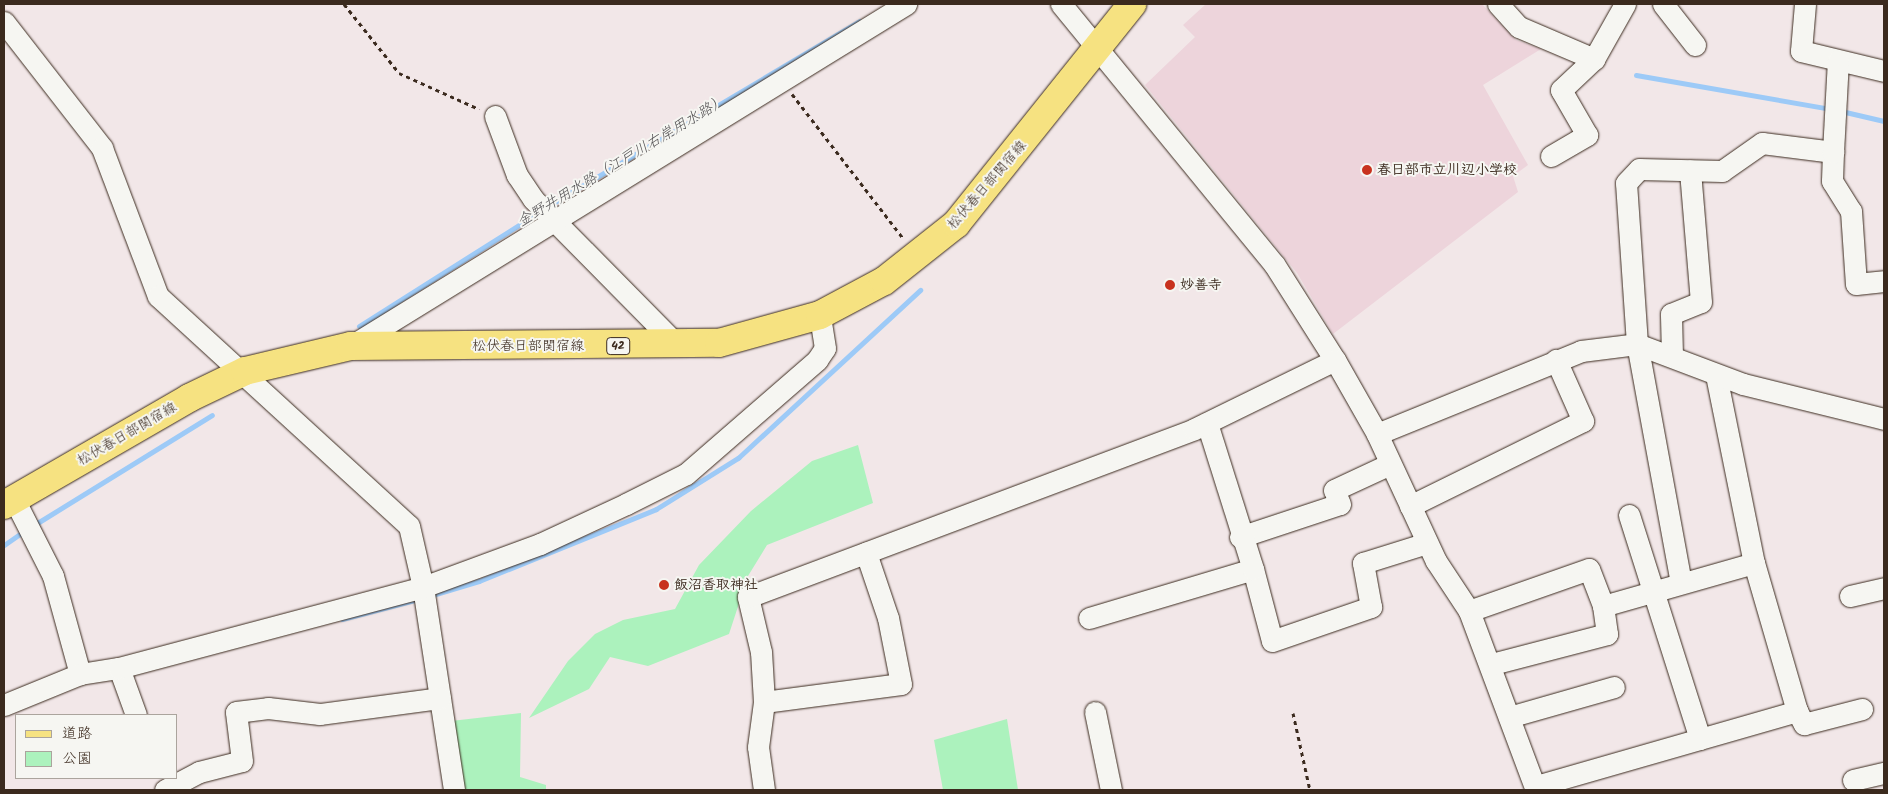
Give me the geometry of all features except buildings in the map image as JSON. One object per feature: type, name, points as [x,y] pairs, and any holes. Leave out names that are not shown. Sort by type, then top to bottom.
[{"type":"main road","name":"松伏春日部関宿線","points":[[15,508],[245,370],[351,346],[678,346],[758,334],[820,315],[920,256],[983,194],[1132,4]]},
{"type":"street","points":[[351,346],[552,218],[906,4]]},
{"type":"street","points":[[1061,4],[1099,46],[1274,264],[1335,360],[1377,434],[1427,543],[1468,611],[1492,664],[1509,717],[1536,788],[1797,712]]},
{"type":"street","points":[[1498,4],[1519,27],[1594,59]]},
{"type":"street","points":[[1551,156],[1587,135],[1561,90],[1594,59],[1625,4]]},
{"type":"street","points":[[1663,4],[1695,45]]},
{"type":"street","points":[[1805,4],[1801,51],[1884,71]]},
{"type":"street","points":[[4,22],[102,148],[158,296],[245,370],[409,526],[423,587],[454,790]]},
{"type":"street","points":[[1838,61],[1832,181],[1851,211],[1856,284],[1884,281]]},
{"type":"street","points":[[495,116],[517,175],[533,199],[678,346]]},
{"type":"street","points":[[1681,583],[1637,344],[1626,183],[1639,169],[1722,171],[1762,143],[1833,152]]},
{"type":"street","points":[[1672,356],[1671,314],[1701,302],[1690,170]]},
{"type":"street","points":[[4,705],[80,674],[119,668],[423,587],[540,544],[686,474],[817,360],[825,348],[820,315]]},
{"type":"street","points":[[1377,434],[1580,351],[1637,344],[1672,356],[1716,375],[1884,419]]},
{"type":"street","points":[[764,790],[758,748],[764,702],[761,652],[748,597],[1207,423],[1335,360]]},
{"type":"street","points":[[1410,506],[1583,421],[1556,360]]},
{"type":"street","points":[[1716,375],[1754,563],[1797,712],[1804,724],[1862,709]]},
{"type":"street","points":[[1207,423],[1240,537],[1254,569],[1272,641],[1371,607],[1363,563],[1427,543]]},
{"type":"street","points":[[1240,537],[1340,504],[1334,490],[1390,464]]},
{"type":"street","points":[[15,508],[36,539],[53,576],[80,674]]},
{"type":"street","points":[[1629,516],[1650,591],[1700,739]]},
{"type":"street","points":[[764,702],[901,684],[888,618],[866,553]]},
{"type":"street","points":[[1603,606],[1650,591],[1754,563]]},
{"type":"street","points":[[1089,618],[1254,569]]},
{"type":"street","points":[[1468,611],[1589,569],[1603,606],[1607,634],[1492,664]]},
{"type":"street","points":[[1850,596],[1884,588]]},
{"type":"street","points":[[119,668],[136,714]]},
{"type":"street","points":[[1509,717],[1614,687]]},
{"type":"street","points":[[164,790],[199,772],[242,761],[236,712],[268,708],[320,714],[440,698]]},
{"type":"street","points":[[1095,712],[1111,790]]},
{"type":"street","points":[[1853,780],[1884,773]]},
{"type":"path","points":[[344,4],[399,73],[495,116]]},
{"type":"path","points":[[781,80],[920,256]]},
{"type":"path","points":[[1293,713],[1310,790]]},
{"type":"shaded area","name":"春日部市立川辺小学校","points":[[1206,4],[1482,4],[1516,40],[1541,49],[1483,85],[1528,165],[1513,176],[1518,192],[1333,334],[1297,273],[1145,85],[1195,37],[1183,25]]},
{"type":"green space","points":[[858,445],[873,503],[767,545],[748,576],[729,634],[648,666],[610,657],[589,689],[529,718],[568,661],[595,634],[623,620],[675,609],[699,565],[751,511],[812,461]]},
{"type":"green space","points":[[521,713],[520,777],[546,785],[546,790],[462,790],[451,721]]},
{"type":"green space","points":[[1007,719],[1018,790],[943,790],[934,740]]},
{"type":"waterway","name":"金野井用水路（江戸川右岸用水路）","points":[[548,206],[859,21]]},
{"type":"waterway","points":[[1636,75],[1830,109]]},
{"type":"waterway","points":[[1841,111],[1884,121]]},
{"type":"waterway","name":"金野井用水路（江戸川右岸用水路）","points":[[359,326],[539,212]]},
{"type":"waterway","points":[[429,596],[479,581],[656,509],[738,458],[920,290]]},
{"type":"waterway","name":"金野井用水路（江戸川右岸用水路）","points":[[34,525],[212,415]]},
{"type":"waterway","name":"金野井用水路（江戸川右岸用水路）","points":[[4,545],[24,531]]},
{"type":"waterway","points":[[342,619],[419,599]]},
{"type":"place","name":"春日部市立川辺小学校","points":[[1367,170]]},
{"type":"place","name":"妙善寺","points":[[1170,285]]},
{"type":"place","name":"飯沼香取神社","points":[[664,585]]}]
